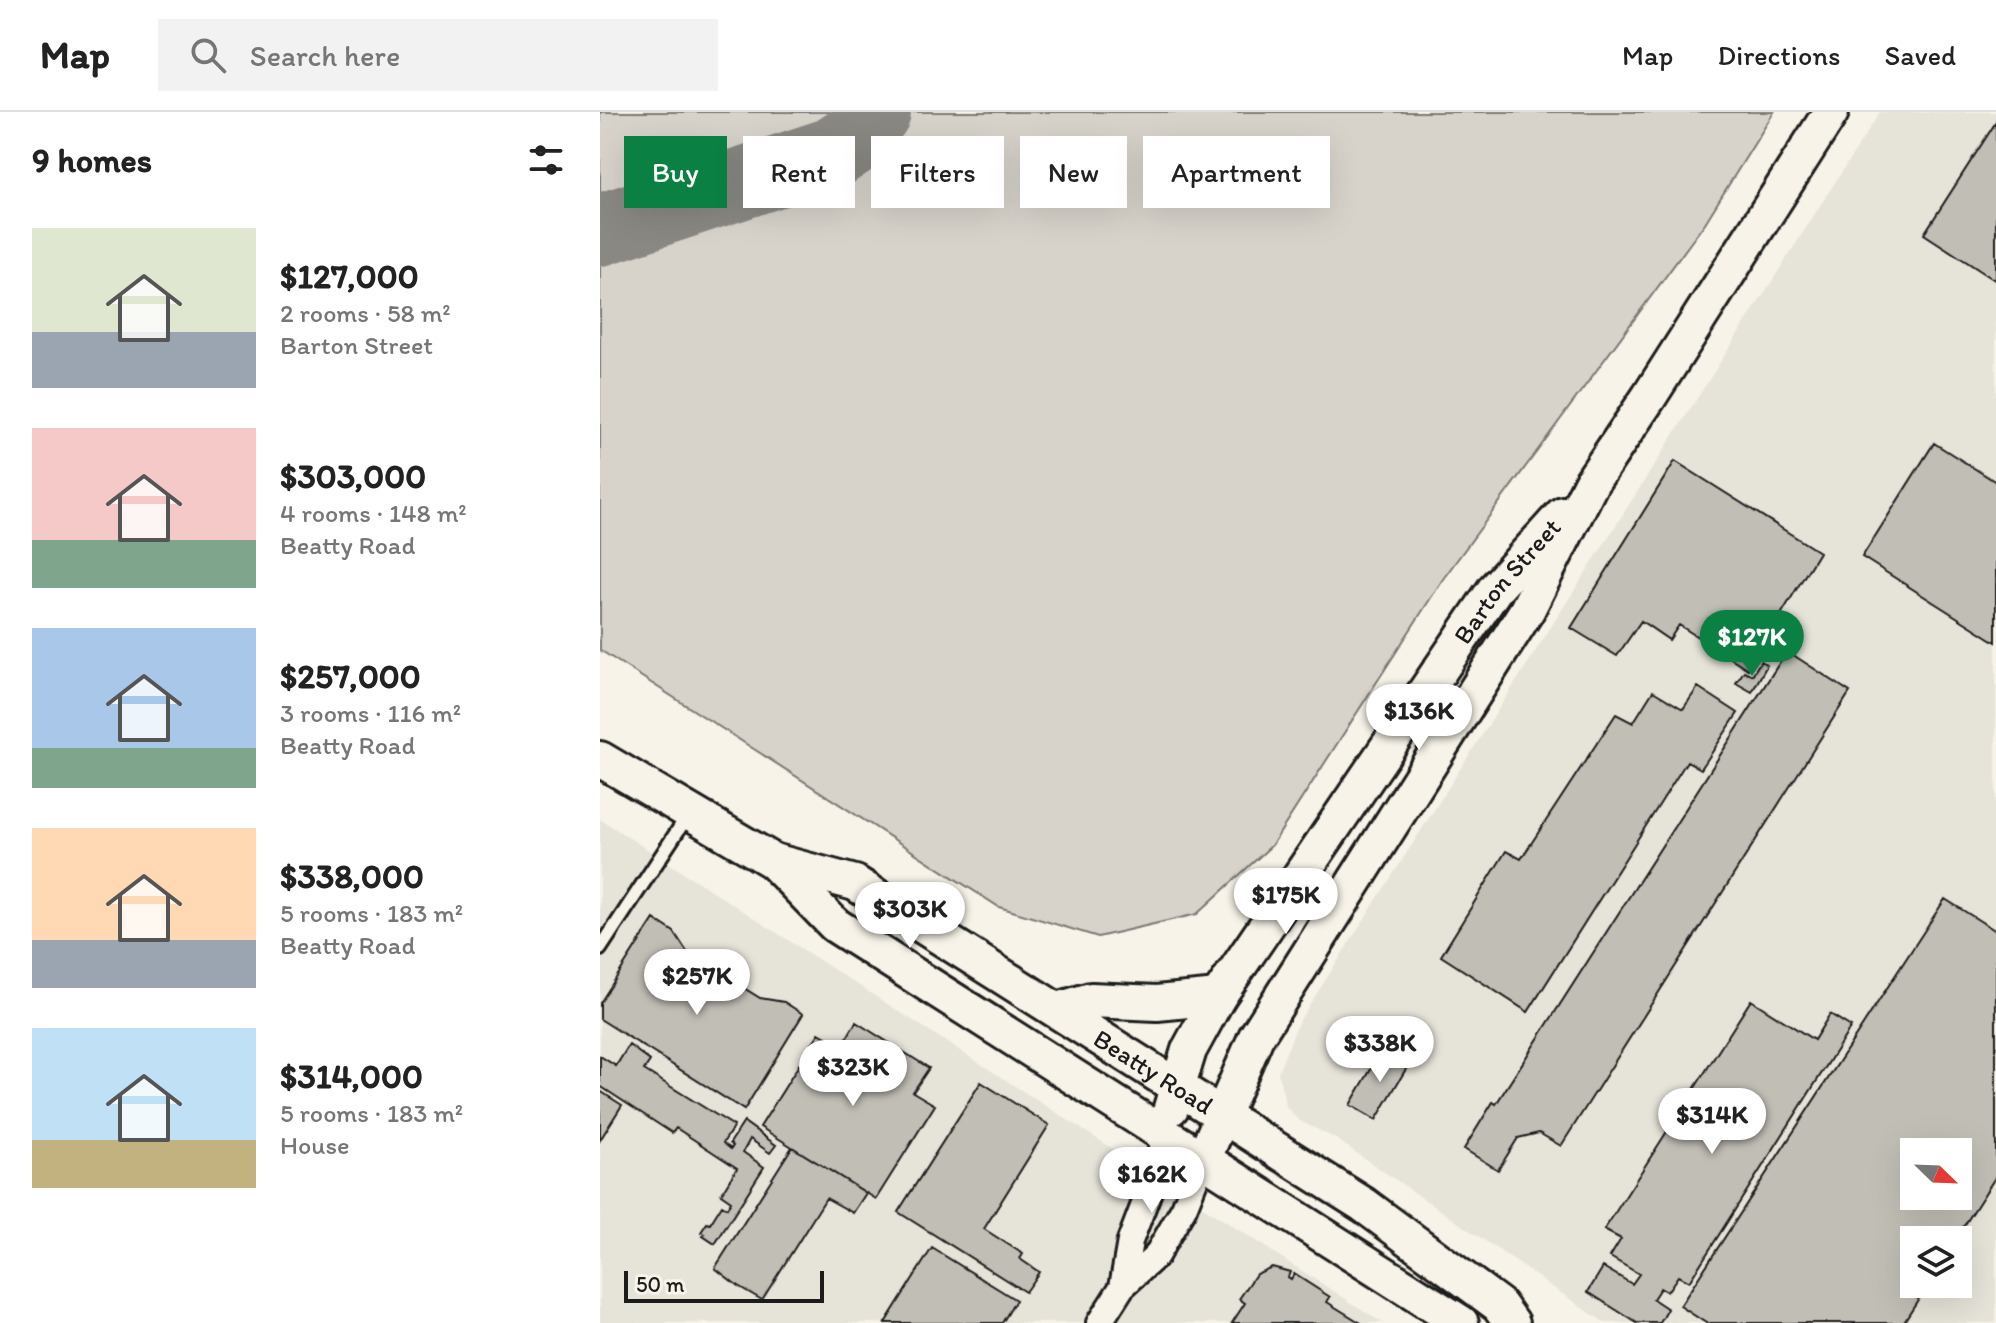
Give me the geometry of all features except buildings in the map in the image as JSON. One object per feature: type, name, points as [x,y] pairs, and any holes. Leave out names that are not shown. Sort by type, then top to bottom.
[{"type":"main road","name":"Barton Street","points":[[1203,1160],[1256,1037],[1527,610],[1591,483],[1831,112]]},
{"type":"main road","name":"Barton Street","points":[[1165,1136],[1177,1086],[1197,1032],[1218,997],[1495,589],[1591,483]]},
{"type":"main road","name":"Beatty Road","points":[[600,759],[773,861],[835,925],[1461,1323]]},
{"type":"main road","name":"Beatty Road","points":[[773,861],[855,883],[1058,1010],[1364,1205],[1500,1317]]},
{"type":"main road","points":[[1058,1010],[1091,1000],[1157,1003],[1218,997]]},
{"type":"street","points":[[1122,1287],[1130,1241],[1151,1186],[1165,1136]]},
{"type":"street","points":[[1099,1323],[1122,1287],[1156,1256],[1184,1208],[1203,1160]]},
{"type":"lane","points":[[600,949],[690,812]]},
{"type":"shaded area","points":[[600,112],[1774,112],[1705,223],[1443,579],[1272,845],[1197,914],[1098,937],[999,907],[600,650]]},
{"type":"shaded area","points":[[1880,112],[1996,112],[1996,1323],[1605,1323],[1336,1139],[1300,1121],[1286,1107],[1278,1072],[1298,1023]]},
{"type":"shaded area","points":[[600,819],[1383,1323],[600,1323]]},
{"type":"taxiway","points":[[600,230],[833,153],[854,139],[875,112]]}]
